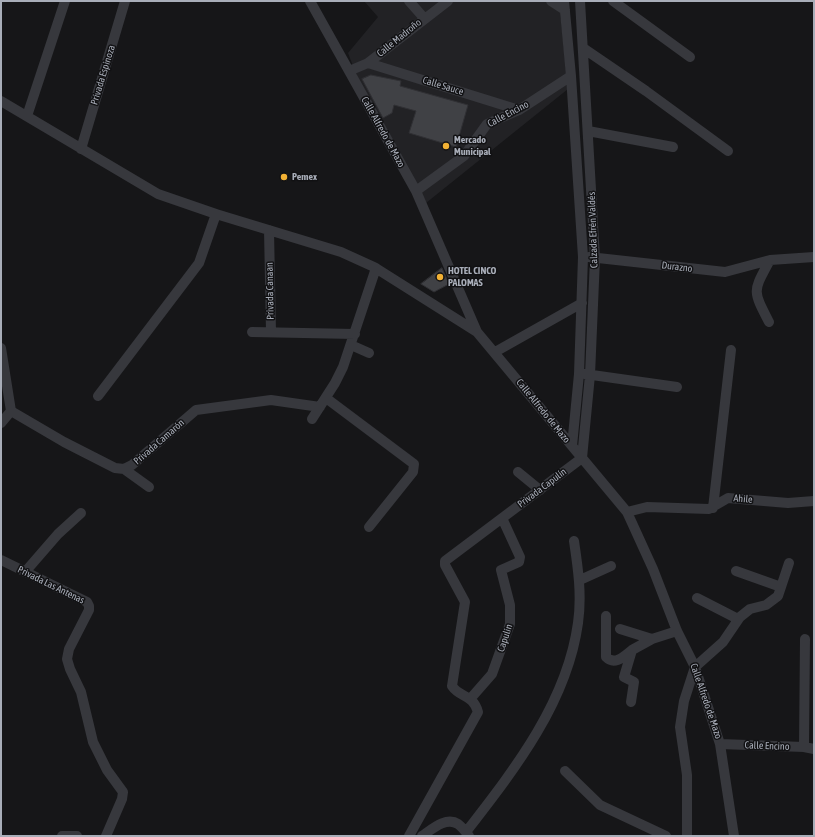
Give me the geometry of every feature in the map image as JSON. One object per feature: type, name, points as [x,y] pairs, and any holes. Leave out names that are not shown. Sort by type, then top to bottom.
[{"type":"street","points":[[27,116],[65,1]]},
{"type":"street","name":"Privada Espinoza","points":[[81,149],[125,1]]},
{"type":"street","name":"Calle Alfredo de Mazo","points":[[310,1],[416,191],[477,332],[627,512],[653,569],[677,631],[695,666],[720,744],[734,836]]},
{"type":"street","points":[[409,1],[424,18]]},
{"type":"street","name":"Calle Madroño","points":[[349,71],[368,63],[424,18],[448,1]]},
{"type":"street","points":[[551,1],[565,6]]},
{"type":"street","name":"Calzada Efrén Valdés","points":[[580,1],[584,48],[595,258],[590,375],[582,458]]},
{"type":"street","points":[[613,1],[690,57]]},
{"type":"street","name":"Calzada Efrén Valdés","points":[[565,6],[583,256],[579,374],[572,446]]},
{"type":"street","points":[[584,48],[728,151]]},
{"type":"street","name":"Calle Sauce","points":[[368,63],[519,110]]},
{"type":"street","name":"Calle Encino","points":[[416,191],[464,156],[485,125],[519,110],[571,76]]},
{"type":"street","points":[[1,101],[158,194],[216,214],[337,250],[376,268],[477,332]]},
{"type":"street","points":[[588,132],[673,147]]},
{"type":"street","points":[[577,161],[589,160]]},
{"type":"street","points":[[98,396],[199,263],[216,214]]},
{"type":"street","name":"Privada Canaan","points":[[252,332],[271,332],[269,230]]},
{"type":"street","name":"Durazno","points":[[583,256],[724,272],[770,260],[814,257]]},
{"type":"street","points":[[769,322],[756,298],[756,291],[770,260]]},
{"type":"street","points":[[312,419],[326,398],[352,345],[376,268]]},
{"type":"street","points":[[495,352],[582,303]]},
{"type":"street","points":[[271,332],[355,334]]},
{"type":"street","points":[[352,345],[369,353]]},
{"type":"street","points":[[1,348],[11,411],[1,424]]},
{"type":"street","points":[[627,512],[647,507],[713,508],[731,350]]},
{"type":"street","points":[[579,374],[677,387]]},
{"type":"street","points":[[326,398],[414,464],[413,472],[369,527]]},
{"type":"street","name":"Privada Camarón","points":[[11,411],[64,442],[115,468],[124,469],[132,465],[196,410],[268,400],[320,406]]},
{"type":"street","name":"Privada Capulín","points":[[471,698],[455,690],[452,686],[465,602],[445,562],[582,458]]},
{"type":"street","points":[[124,469],[149,487]]},
{"type":"street","points":[[518,472],[540,490]]},
{"type":"street","name":"Ahile","points":[[713,508],[728,498],[788,503],[814,500]]},
{"type":"street","points":[[24,572],[58,534],[81,513]]},
{"type":"street","name":"Capulin","points":[[471,698],[492,674],[510,624],[510,605],[501,570],[519,562],[520,558],[502,518]]},
{"type":"street","points":[[422,836],[436,826],[448,822],[458,824],[467,834],[544,719],[558,694],[569,662],[578,624],[580,580],[574,541]]},
{"type":"street","name":"Privada Las Antenas","points":[[1,560],[87,602],[89,606],[89,610],[69,649],[67,659],[82,694],[93,742],[107,770],[123,792],[122,799],[106,836]]},
{"type":"street","points":[[687,836],[687,775],[680,728],[684,700],[695,666],[723,642],[738,619],[749,610],[767,604],[778,596],[789,563]]},
{"type":"street","points":[[580,580],[611,566]]},
{"type":"street","points":[[736,571],[781,587]]},
{"type":"street","points":[[697,598],[738,619]]},
{"type":"street","points":[[606,616],[606,657],[610,661],[615,661],[652,639],[677,631]]},
{"type":"street","points":[[620,629],[652,639]]},
{"type":"street","points":[[805,639],[809,748]]},
{"type":"street","points":[[631,702],[634,682],[624,677],[632,650]]},
{"type":"street","points":[[408,836],[477,716],[478,710],[471,698]]},
{"type":"street","name":"Calle Encino","points":[[720,744],[809,748]]},
{"type":"street","points":[[565,771],[600,805],[666,836]]},
{"type":"street","points":[[62,836],[77,836]]},
{"type":"shaded area","name":"Mercado Municipal","points":[[364,1],[559,1],[568,89],[426,203],[358,79],[348,53],[378,17]]},
{"type":"building","points":[[371,75],[401,81],[400,86],[468,105],[456,147],[409,133],[416,111],[394,105],[392,113],[383,118],[362,79]]},
{"type":"building","name":"HOTEL CINCO PALOMAS","points":[[442,268],[449,284],[434,292],[421,284]]},
{"type":"place","name":"Mercado Municipal","points":[[446,146]]},
{"type":"place","name":"Pemex","points":[[284,177]]},
{"type":"place","name":"HOTEL CINCO PALOMAS","points":[[440,277]]}]
